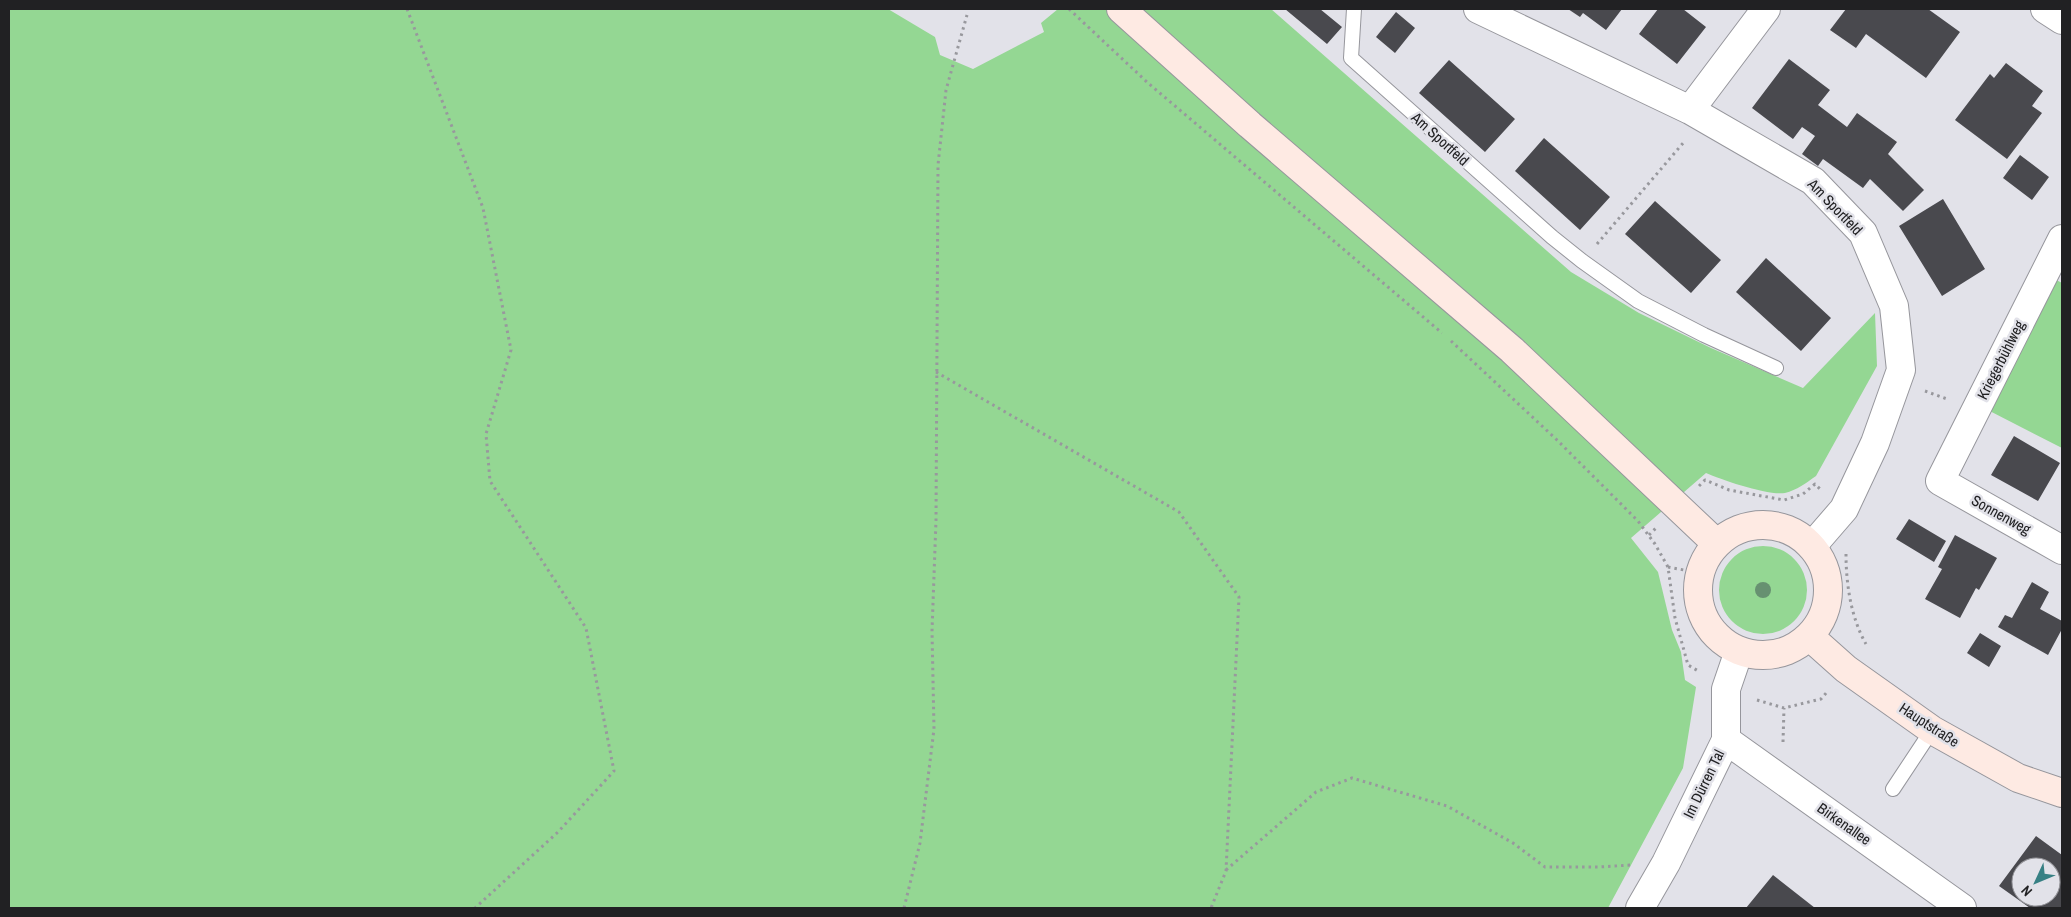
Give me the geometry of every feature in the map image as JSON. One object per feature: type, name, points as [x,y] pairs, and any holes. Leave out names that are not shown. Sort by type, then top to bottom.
[{"type":"main road","points":[[1121,9],[1250,125],[1512,350],[1716,543]]},
{"type":"main road","points":[[1754,524],[1776,525],[1796,533],[1812,546],[1824,566],[1829,587],[1826,609],[1817,628],[1802,644],[1782,653],[1761,656],[1740,651],[1721,640],[1706,624],[1698,604],[1697,582],[1704,561],[1716,543],[1733,531],[1754,524]]},
{"type":"main road","name":"Hauptstraße","points":[[1809,636],[1846,669],[1932,730],[2018,778],[2062,793]]},
{"type":"street","name":"Am Sportfeld","points":[[1478,9],[1698,114],[1813,181],[1863,233],[1894,306],[1901,370],[1875,443],[1844,509],[1812,546]]},
{"type":"street","points":[[1698,114],[1766,9]]},
{"type":"street","points":[[2045,9],[2062,20]]},
{"type":"street","name":"Kriegerbühlweg","points":[[1940,481],[2062,240]]},
{"type":"street","name":"Sonnenweg","points":[[1940,481],[2062,550]]},
{"type":"street","name":"Im Dürren Tal","points":[[1640,908],[1666,863],[1726,740],[1726,689],[1740,651]]},
{"type":"street","name":"Birkenallee","points":[[1726,740],[1962,908]]},
{"type":"lane","name":"Am Sportfeld","points":[[1354,9],[1350,58],[1537,225],[1582,261],[1638,301],[1704,336],[1776,368]]},
{"type":"lane","points":[[1892,789],[1932,730]]},
{"type":"path","points":[[406,9],[483,208],[511,350],[486,434],[490,482],[586,628],[614,771],[558,832],[475,908]]},
{"type":"path","points":[[1069,9],[1148,83],[1460,349],[1556,440],[1638,522],[1655,544],[1668,568],[1675,618],[1688,665],[1726,689],[1760,702],[1784,708],[1821,699],[1846,669]]},
{"type":"path","points":[[904,908],[920,843],[934,729],[932,631],[936,520],[938,165],[946,90],[967,15]]},
{"type":"path","points":[[1582,261],[1698,114]]},
{"type":"path","points":[[936,372],[1179,512],[1239,598],[1226,871],[1211,908]]},
{"type":"path","points":[[1896,383],[1977,408]]},
{"type":"path","points":[[1668,568],[1700,573]]},
{"type":"path","points":[[1226,871],[1316,792],[1352,778],[1447,806],[1514,843],[1545,867],[1599,867],[1666,863]]},
{"type":"green space","points":[[9,9],[888,9],[935,37],[940,55],[973,69],[1044,32],[1041,23],[1058,9],[1271,9],[1571,272],[1639,313],[1711,348],[1803,388],[1875,313],[1877,366],[1816,476],[1809,481],[1789,492],[1778,493],[1745,487],[1706,473],[1631,538],[1658,572],[1672,630],[1681,652],[1685,680],[1696,687],[1683,768],[1608,908],[9,908]]},
{"type":"green space","points":[[2047,275],[2062,283],[2062,448],[1980,406]]},
{"type":"green space","points":[[1763,546],[1780,549],[1788,553],[1800,565],[1804,573],[1807,590],[1804,607],[1800,615],[1788,627],[1780,631],[1763,634],[1746,631],[1738,627],[1726,615],[1722,607],[1719,590],[1722,573],[1726,565],[1738,553],[1746,549]]},
{"type":"building","points":[[1285,9],[1320,9],[1342,27],[1327,44]]},
{"type":"building","points":[[1568,9],[1622,9],[1606,30],[1583,13],[1580,17]]},
{"type":"building","points":[[1658,9],[1683,9],[1706,27],[1677,64],[1639,34]]},
{"type":"building","points":[[1846,9],[1928,9],[1960,32],[1926,78],[1866,34],[1856,48],[1830,30]]},
{"type":"building","points":[[1396,12],[1415,28],[1395,53],[1376,37]]},
{"type":"building","points":[[1789,59],[1830,90],[1818,105],[1847,127],[1857,113],[1897,142],[1888,154],[1924,190],[1903,211],[1870,179],[1863,188],[1823,159],[1818,166],[1802,154],[1815,136],[1802,127],[1793,139],[1752,108]]},
{"type":"building","points":[[1449,60],[1515,119],[1485,152],[1419,93]]},
{"type":"building","points":[[2006,63],[2043,91],[2032,106],[2042,113],[2007,159],[1955,120],[1990,74],[1994,78]]},
{"type":"building","points":[[1544,138],[1610,197],[1580,230],[1515,171]]},
{"type":"building","points":[[2020,155],[2049,177],[2032,200],[2003,178]]},
{"type":"building","points":[[1943,199],[1985,269],[1942,296],[1899,226]]},
{"type":"building","points":[[1655,201],[1721,260],[1691,293],[1625,234]]},
{"type":"building","points":[[1766,258],[1831,318],[1801,351],[1736,292]]},
{"type":"building","points":[[2014,436],[2060,463],[2038,501],[1991,475]]},
{"type":"building","points":[[1909,519],[1946,541],[1934,562],[1896,539]]},
{"type":"building","points":[[1955,535],[1997,558],[1979,590],[1976,588],[1960,618],[1925,599],[1942,569],[1938,567]]},
{"type":"building","points":[[2032,582],[2049,592],[2040,609],[2062,621],[2062,629],[2048,655],[1998,627],[2005,615],[2012,618]]},
{"type":"building","points":[[1980,633],[2001,646],[1989,667],[1967,653]]},
{"type":"building","points":[[2036,836],[2062,855],[2062,908],[2029,907],[2061,907],[2061,857],[2020,857]]},
{"type":"building","points":[[2011,870],[2011,895],[1999,886]]},
{"type":"building","points":[[1773,875],[1815,908],[1746,908]]}]
